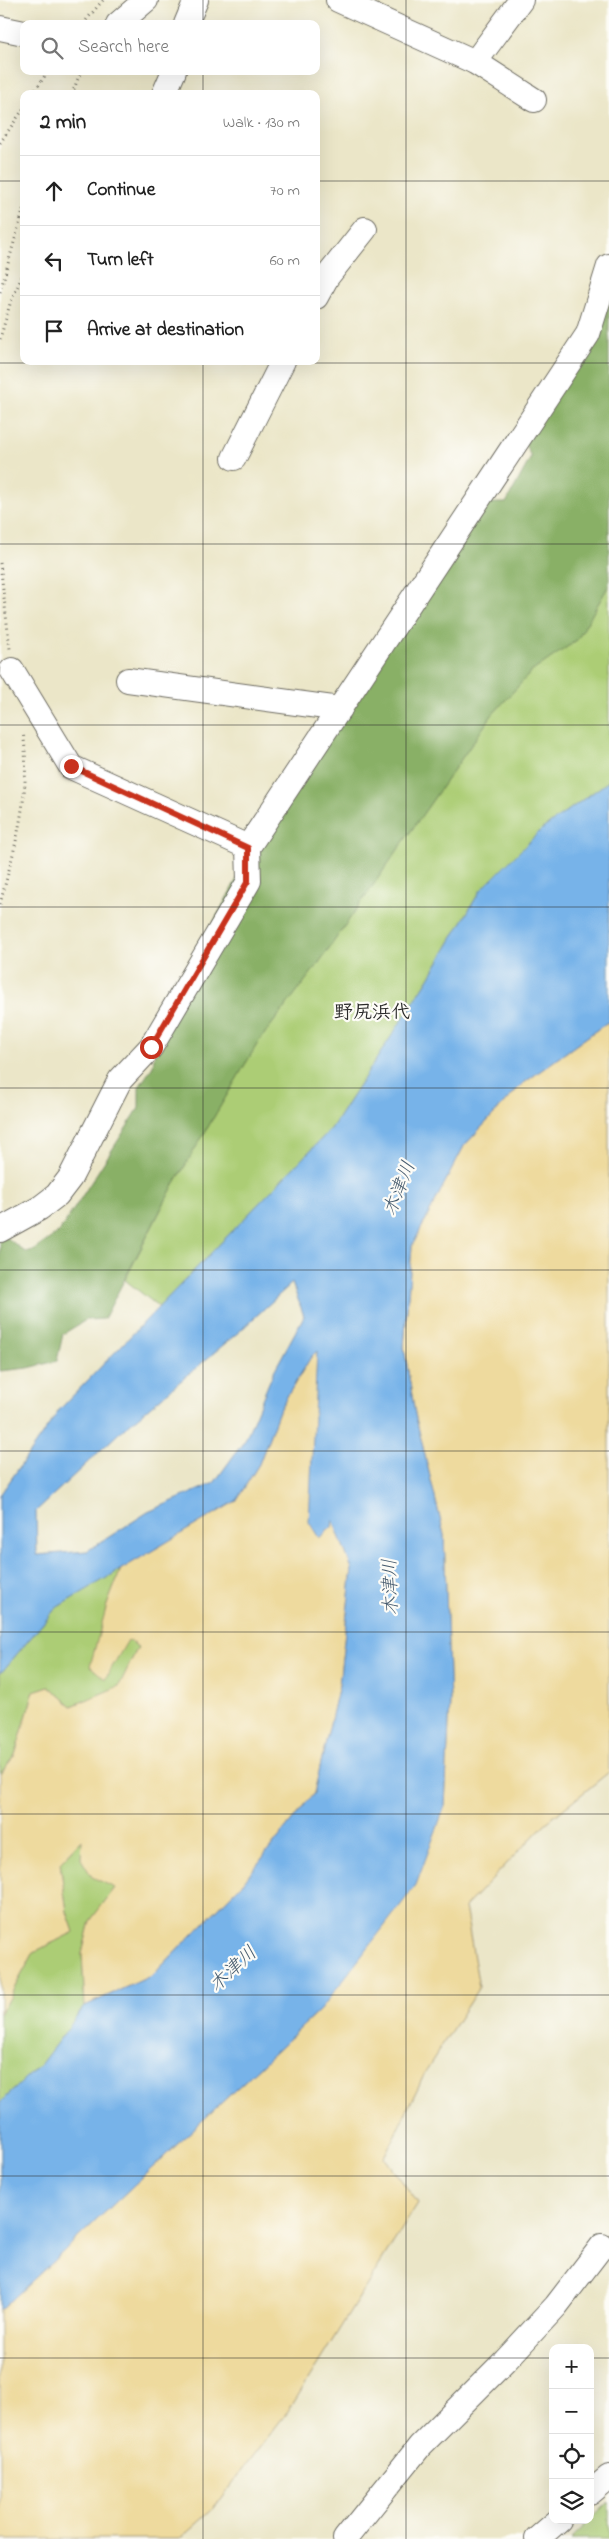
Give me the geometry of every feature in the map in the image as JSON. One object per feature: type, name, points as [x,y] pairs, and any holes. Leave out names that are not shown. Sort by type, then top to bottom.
[{"type":"street","points":[[123,20],[146,0]]},
{"type":"street","points":[[188,20],[196,0]]},
{"type":"street","points":[[338,0],[475,62],[534,100]]},
{"type":"street","points":[[475,62],[521,0]]},
{"type":"street","points":[[0,28],[20,32]]},
{"type":"street","points":[[166,90],[172,75]]},
{"type":"street","points":[[320,290],[327,277],[365,229]]},
{"type":"street","points":[[0,1230],[40,1208],[57,1195],[70,1178],[120,1080],[151,1047],[248,881],[248,848],[588,334],[609,266]]},
{"type":"street","points":[[234,458],[274,365]]},
{"type":"street","points":[[12,670],[71,766],[248,848]]},
{"type":"street","points":[[128,680],[340,708]]},
{"type":"street","points":[[345,2539],[420,2446],[505,2361],[556,2306],[602,2246]]},
{"type":"street","points":[[594,2490],[609,2477]]},
{"type":"street","points":[[537,2539],[554,2524]]},
{"type":"path","points":[[86,20],[102,0]]},
{"type":"path","points":[[36,90],[45,75]]},
{"type":"path","points":[[74,90],[79,75]]},
{"type":"path","points":[[0,143],[20,114]]},
{"type":"path","points":[[0,292],[20,221]]},
{"type":"path","points":[[0,338],[10,304],[20,281]]},
{"type":"path","points":[[0,563],[12,670]]},
{"type":"path","points":[[0,904],[19,833],[26,783],[22,727]]},
{"type":"green space","points":[[609,292],[609,585],[577,640],[531,672],[492,715],[318,964],[259,1041],[173,1186],[104,1319],[86,1320],[63,1334],[57,1361],[28,1368],[0,1371],[0,1232],[25,1252],[34,1250],[59,1232],[139,1108],[139,1087],[153,1066],[157,1028],[248,858],[485,503],[506,503],[531,457],[524,442]]},
{"type":"green space","points":[[609,585],[609,781],[541,830],[480,891],[428,980],[331,1129],[159,1307],[125,1280],[173,1186],[259,1041],[318,964],[492,715],[531,672],[577,640]]},
{"type":"green space","points":[[121,1569],[107,1605],[128,1640],[138,1647],[119,1687],[72,1706],[49,1686],[34,1691],[15,1755],[0,1774],[0,1674],[56,1608]]},
{"type":"green space","points":[[83,1839],[115,1888],[90,1921],[82,1954],[85,2006],[40,2065],[0,2103],[0,2014],[34,1952],[74,1932],[67,1912],[60,1863]]},
{"type":"green space","points":[[609,2502],[609,2539],[571,2539],[586,2524],[594,2524],[594,2517]]},
{"type":"sand","points":[[609,1021],[609,1772],[545,1824],[465,1907],[479,1987],[427,2069],[384,2157],[418,2203],[291,2407],[211,2511],[180,2539],[0,2539],[0,2311],[320,2010],[445,1806],[450,1701],[444,1535],[415,1414],[404,1347],[412,1246],[464,1146],[521,1085]]},
{"type":"sand","points":[[317,1350],[333,1519],[352,1569],[339,1685],[314,1793],[241,1885],[153,1975],[85,2006],[82,1954],[90,1921],[115,1888],[92,1877],[81,1859],[82,1840],[60,1863],[67,1912],[74,1932],[34,1952],[0,2014],[0,1774],[15,1755],[34,1691],[49,1686],[72,1706],[119,1686],[138,1647],[128,1640],[105,1679],[90,1666],[107,1605],[121,1569],[236,1501],[259,1464],[280,1408]]},
{"type":"water","name":"木津川","points":[[609,781],[609,1021],[521,1085],[464,1146],[412,1246],[404,1347],[415,1414],[444,1535],[450,1701],[445,1806],[416,1885],[320,2010],[0,2311],[0,2103],[40,2065],[85,2006],[153,1975],[241,1885],[314,1793],[339,1685],[352,1569],[333,1520],[332,1527],[319,1538],[309,1522],[317,1351],[311,1357],[280,1408],[259,1464],[236,1501],[56,1608],[0,1674],[0,1495],[60,1409],[331,1129],[428,980],[480,891],[541,830]],"holes":[[[292,1283],[304,1316],[273,1373],[245,1440],[214,1483],[148,1512],[87,1551],[37,1555],[36,1511],[119,1433],[241,1330]]]},
{"type":"district","name":"野尻浜代","points":[[372,1011]]},
{"type":"route","points":[[71,766],[248,848],[248,881],[151,1047]]}]
